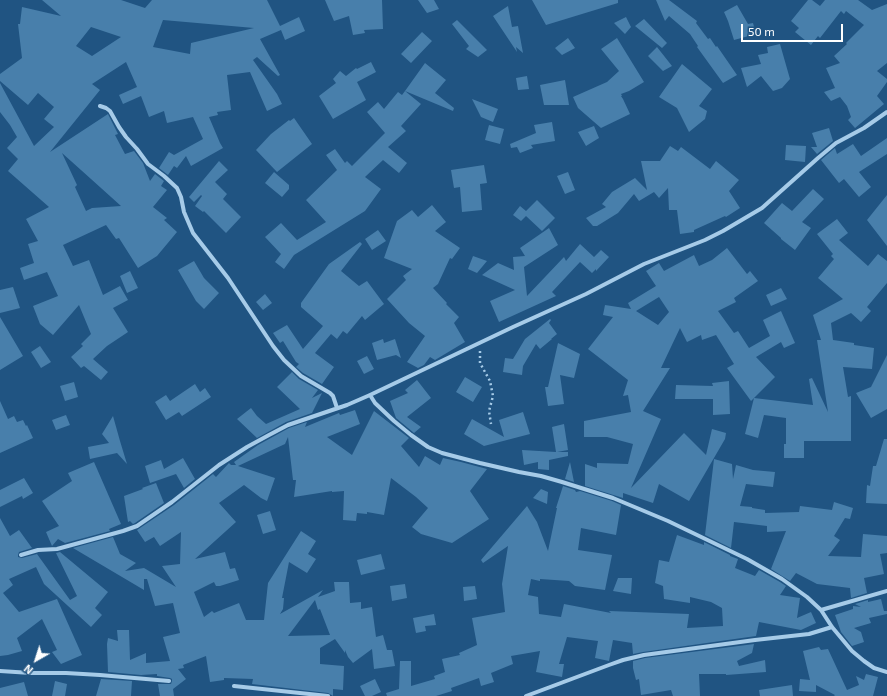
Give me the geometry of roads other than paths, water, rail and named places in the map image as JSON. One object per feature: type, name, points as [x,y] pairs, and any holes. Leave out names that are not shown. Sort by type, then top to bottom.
[{"type":"street","points":[[100,106],[110,111],[126,137],[146,162],[178,188],[184,212],[193,233],[228,278],[273,346],[284,360],[301,376],[330,393],[333,396],[337,408]]},
{"type":"street","points":[[21,555],[38,550],[57,549],[124,531],[137,526],[172,502],[219,465],[268,435],[288,425],[347,405],[370,395],[480,342],[592,291],[644,264],[705,240],[723,231],[762,208],[836,143],[864,128],[887,112]]},
{"type":"street","points":[[370,395],[375,403],[399,426],[428,447],[442,453],[480,463],[541,476],[613,498],[654,515],[764,568],[807,597],[821,610],[832,627],[852,651],[874,668],[887,672]]},
{"type":"street","points":[[821,610],[887,591]]},
{"type":"street","points":[[526,696],[609,664],[644,655],[809,634],[832,627]]},
{"type":"street","points":[[0,671],[100,675],[169,681]]},
{"type":"street","points":[[234,686],[328,696]]}]
